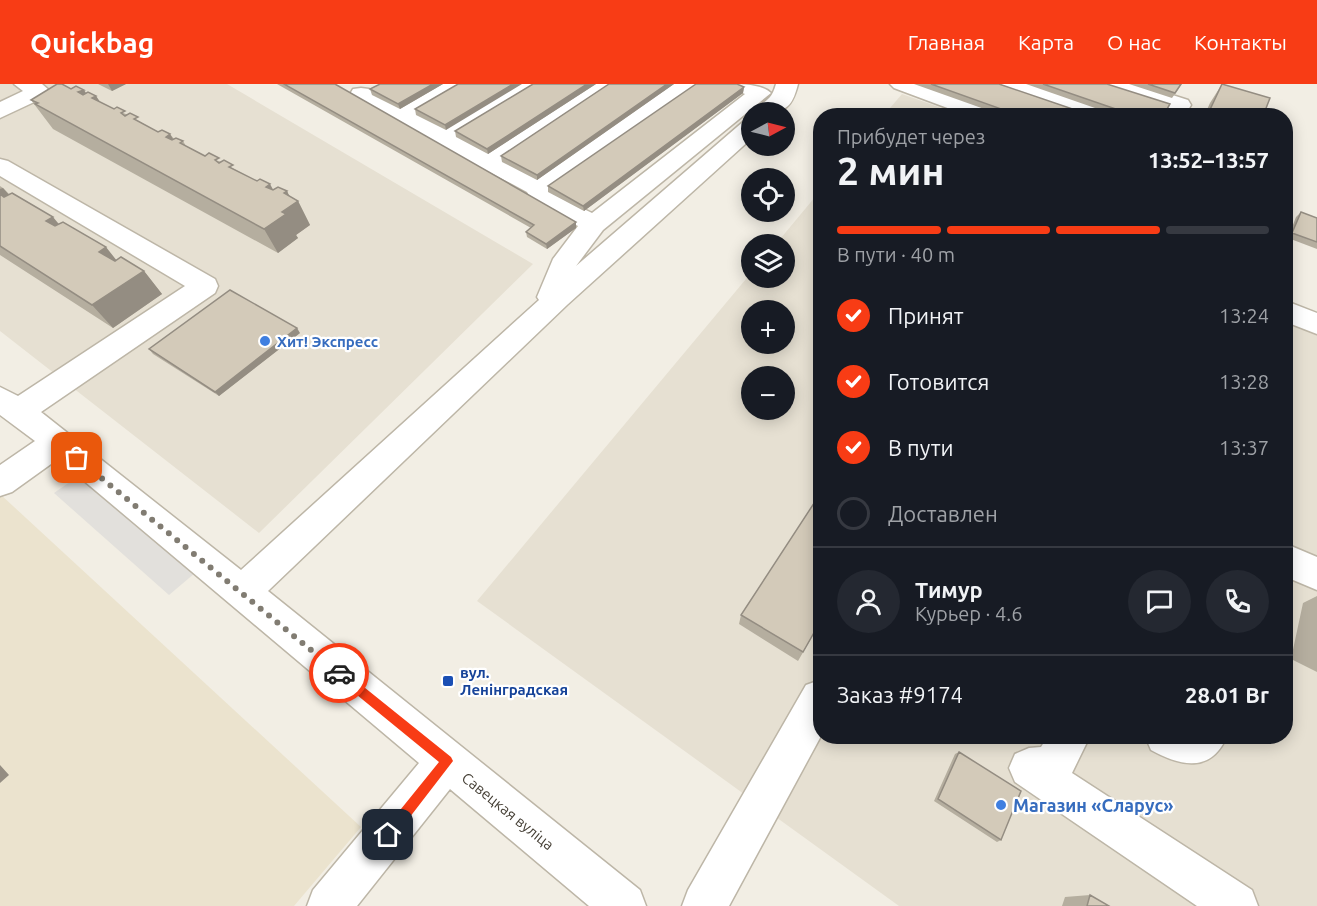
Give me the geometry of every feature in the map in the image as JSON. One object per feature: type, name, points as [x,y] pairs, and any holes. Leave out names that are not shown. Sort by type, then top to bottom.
[{"type":"street","points":[[0,111],[39,91],[26,84]]},
{"type":"street","points":[[404,116],[457,84]]},
{"type":"street","points":[[446,138],[535,84]]},
{"type":"street","points":[[491,162],[608,84]]},
{"type":"street","points":[[537,187],[687,84]]},
{"type":"street","points":[[549,304],[566,259],[594,224],[760,93],[738,84]]},
{"type":"street","points":[[780,102],[783,100],[787,84]]},
{"type":"street","points":[[902,84],[969,108]]},
{"type":"street","points":[[1011,84],[1079,108]]},
{"type":"street","points":[[1117,84],[1172,108]]},
{"type":"street","points":[[1178,108],[1189,84]]},
{"type":"street","points":[[361,87],[404,116],[537,187],[543,199],[594,224]]},
{"type":"street","points":[[241,593],[549,304],[678,188],[741,135]]},
{"type":"street","points":[[0,166],[205,286],[9,405]]},
{"type":"street","points":[[1293,314],[1317,324]]},
{"type":"street","name":"Савецкая вуліца","points":[[9,405],[59,442],[624,906]]},
{"type":"street","points":[[0,482],[59,442]]},
{"type":"street","points":[[1293,563],[1317,574]]},
{"type":"street","points":[[704,906],[813,711]]},
{"type":"street","points":[[1066,744],[1057,762],[1045,769],[1029,768],[1236,906]]},
{"type":"street","points":[[329,906],[447,761]]},
{"type":"shaded area","points":[[0,84],[227,84],[533,264],[259,533],[0,331]]},
{"type":"shaded area","points":[[902,94],[941,108],[890,108]]},
{"type":"shaded area","points":[[813,199],[813,744],[1293,744],[1293,305],[1317,314],[1317,906],[899,906],[477,601],[741,285],[741,288],[795,288],[795,234],[784,234]]},
{"type":"shaded area","points":[[80,475],[195,573],[169,595],[54,493]]},
{"type":"shaded area","points":[[0,494],[361,827],[294,906],[0,906]]},
{"type":"building","points":[[57,84],[71,89],[76,86],[84,90],[78,92],[83,95],[88,92],[96,96],[92,98],[114,109],[117,107],[125,111],[121,113],[125,116],[130,113],[138,117],[134,119],[158,132],[162,130],[170,134],[166,137],[183,141],[180,143],[205,156],[209,153],[219,158],[215,160],[219,163],[224,160],[233,165],[229,167],[257,181],[260,179],[270,184],[266,187],[273,190],[278,187],[287,191],[284,193],[298,201],[282,212],[286,214],[264,229],[31,100]]},
{"type":"building","points":[[284,84],[335,84],[576,222],[546,244],[526,232],[534,225]]},
{"type":"building","points":[[380,84],[433,84],[398,104],[370,89]]},
{"type":"building","points":[[458,84],[513,84],[445,125],[415,109]]},
{"type":"building","points":[[533,84],[587,84],[487,149],[455,131]]},
{"type":"building","points":[[609,84],[667,84],[537,175],[501,156]]},
{"type":"building","points":[[696,84],[737,84],[744,87],[583,206],[548,186]]},
{"type":"building","points":[[931,84],[999,84],[1070,108],[998,108]]},
{"type":"building","points":[[1043,84],[1107,84],[1170,104],[1168,108],[1113,108]]},
{"type":"building","points":[[1148,84],[1181,84],[1175,93]]},
{"type":"building","points":[[1222,84],[1270,98],[1266,108],[1211,108]]},
{"type":"building","points":[[12,193],[53,217],[46,221],[55,226],[63,222],[106,247],[99,252],[115,261],[121,257],[144,271],[92,305],[0,246],[0,194],[4,197]]},
{"type":"building","points":[[1301,212],[1317,218],[1317,242],[1293,233]]},
{"type":"building","points":[[230,290],[297,328],[215,392],[149,349]]},
{"type":"building","points":[[813,505],[813,634],[803,652],[741,615]]},
{"type":"building","points":[[959,752],[1021,791],[1001,840],[938,799]]},
{"type":"building","points":[[1090,895],[1109,906],[1087,906]]},
{"type":"way so far","points":[[77,458],[339,673]]},
{"type":"place","name":"Хит! Экспресс","points":[[265,341]]},
{"type":"place","name":"вул. Ленінградская","points":[[448,681]]},
{"type":"place","name":"Магазин «Сларус»","points":[[1001,805]]},
{"type":"route","points":[[339,673],[447,761],[388,835]]}]
